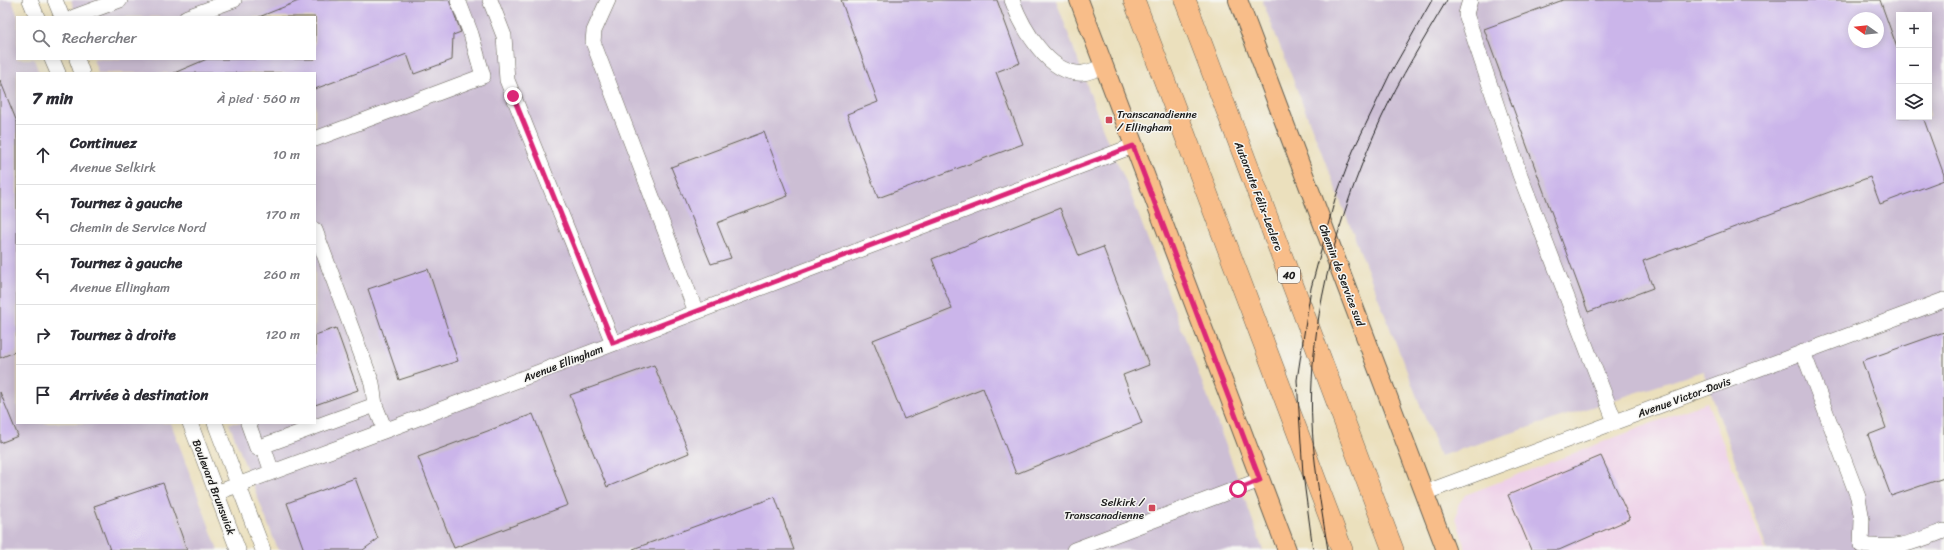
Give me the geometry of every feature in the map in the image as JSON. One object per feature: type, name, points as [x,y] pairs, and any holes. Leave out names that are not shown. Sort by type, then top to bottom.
[{"type":"highway","points":[[1134,0],[1342,550]]},
{"type":"highway","name":"Autoroute Félix-Leclerc","points":[[1185,0],[1393,550]]},
{"type":"main road","points":[[1079,0],[1287,550]]},
{"type":"main road","name":"Chemin de Service sud","points":[[1238,0],[1446,550]]},
{"type":"street","points":[[30,0],[36,16]]},
{"type":"street","points":[[55,0],[62,16]]},
{"type":"street","points":[[77,16],[120,0]]},
{"type":"street","points":[[190,16],[234,0]]},
{"type":"street","points":[[316,139],[483,76],[471,34],[458,0]]},
{"type":"street","points":[[490,0],[504,36],[507,80],[613,343]]},
{"type":"street","points":[[608,0],[594,31],[593,42],[696,312]]},
{"type":"street","points":[[1012,0],[1026,30],[1041,51],[1050,59],[1069,71],[1090,71],[1104,66]]},
{"type":"street","points":[[1470,0],[1466,14],[1520,175],[1615,422]]},
{"type":"street","points":[[52,60],[58,72]]},
{"type":"street","points":[[77,60],[82,72]]},
{"type":"street","name":"Avenue Ellingham","points":[[216,493],[1133,146]]},
{"type":"street","points":[[316,233],[372,383],[375,405],[385,430]]},
{"type":"street","name":"Avenue Victor-Davis","points":[[1424,493],[1943,301]]},
{"type":"street","points":[[1803,352],[1858,497],[1862,520],[1861,545],[1894,547],[1908,544],[1944,531]]},
{"type":"street","points":[[248,424],[257,448],[375,405]]},
{"type":"street","name":"Boulevard Brunswick","points":[[190,424],[238,550]]},
{"type":"street","name":"Boulevard Brunswick","points":[[215,424],[263,550]]},
{"type":"street","points":[[263,446],[272,472]]},
{"type":"street","points":[[207,469],[238,485]]},
{"type":"street","points":[[1074,550],[1260,480]]},
{"type":"shaded area","points":[[0,0],[12,0],[18,16],[16,16],[16,60],[34,60],[39,72],[16,72],[16,424],[171,424],[218,550],[0,550]]},
{"type":"shaded area","points":[[71,0],[1056,0],[1105,135],[1126,182],[1228,451],[1263,550],[278,550],[229,424],[316,424],[316,72],[98,72],[93,60],[316,60],[316,16],[77,16]]},
{"type":"shaded area","points":[[1262,0],[1944,0],[1944,550],[1767,550],[1703,371],[1440,456]]},
{"type":"shaded area","points":[[1707,402],[1765,550],[1466,550],[1456,518],[1458,505],[1465,495]]},
{"type":"building","points":[[301,0],[449,0],[461,32],[453,35],[452,60],[414,74],[407,54],[316,89],[316,72],[176,72],[205,60],[316,60],[316,16],[261,16]]},
{"type":"building","points":[[841,0],[997,0],[1020,63],[996,72],[1023,144],[878,198],[847,114],[878,102]]},
{"type":"building","points":[[1563,0],[1880,0],[1896,45],[1896,120],[1924,120],[1944,175],[1944,180],[1880,204],[1870,177],[1643,261],[1653,288],[1588,312],[1484,29]]},
{"type":"building","points":[[0,80],[16,120],[16,351],[0,358]]},
{"type":"building","points":[[764,132],[788,196],[717,223],[731,258],[711,264],[671,167]]},
{"type":"building","points":[[1060,208],[1079,256],[1103,247],[1149,365],[1123,375],[1142,423],[1016,474],[983,388],[904,419],[873,340],[952,309],[932,259]]},
{"type":"building","points":[[428,269],[458,361],[399,380],[368,289]]},
{"type":"building","points":[[336,328],[358,390],[316,405],[316,335]]},
{"type":"building","points":[[1944,332],[1944,478],[1891,496],[1868,435],[1886,428],[1862,361]]},
{"type":"building","points":[[654,365],[689,453],[607,487],[570,395]]},
{"type":"building","points":[[0,392],[18,436],[0,443]]},
{"type":"building","points":[[533,414],[568,505],[454,548],[418,457]]},
{"type":"building","points":[[1601,456],[1630,519],[1559,550],[1531,550],[1508,495]]},
{"type":"building","points":[[355,478],[378,539],[363,550],[304,550],[287,503]]},
{"type":"building","points":[[163,483],[187,550],[110,550],[94,506]]},
{"type":"building","points":[[775,497],[794,550],[633,550],[633,549]]},
{"type":"tram line","points":[[1313,550],[1303,474],[1297,380],[1311,288],[1335,199],[1353,151],[1390,74],[1432,0]]},
{"type":"tram line","points":[[1328,550],[1313,445],[1311,402],[1319,314],[1326,280],[1344,214],[1355,182],[1381,119],[1404,74],[1447,0]]},
{"type":"place","name":"Transcanadienne / Ellingham","points":[[1109,120]]},
{"type":"place","name":"Selkirk / Transcanadienne","points":[[1152,508]]},
{"type":"route","points":[[513,96],[613,343],[1133,146],[1260,480],[1238,489]]}]
